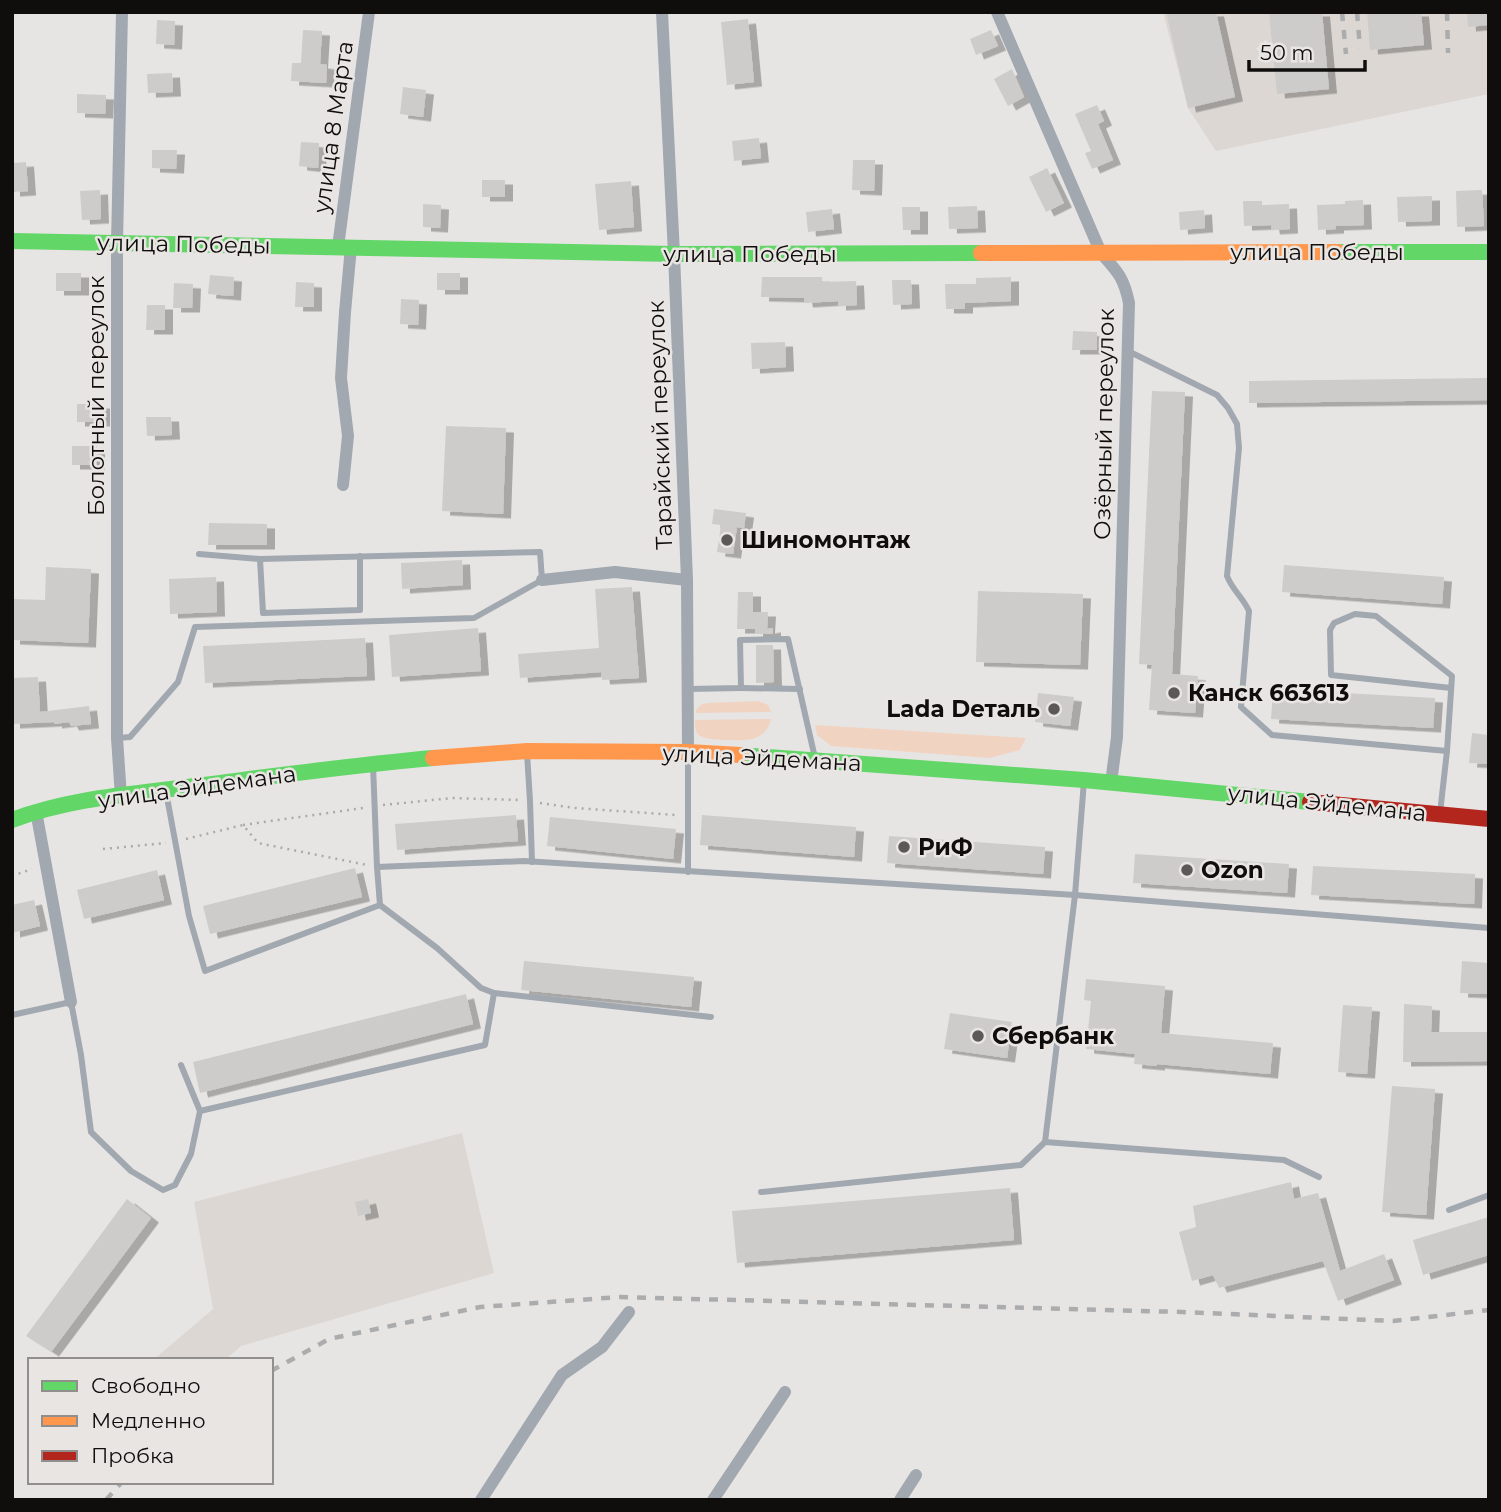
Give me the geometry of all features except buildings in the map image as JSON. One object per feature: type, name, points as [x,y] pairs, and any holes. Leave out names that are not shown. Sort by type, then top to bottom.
[{"type":"main road","name":"улица Победы","points":[[12,241],[674,254],[1489,252]]},
{"type":"main road","name":"улица Эйдемана","points":[[36,811],[166,790],[373,763],[527,751],[688,752],[816,760],[1084,780],[1489,819]]},
{"type":"main road","points":[[12,810],[36,811]]},
{"type":"main road","points":[[12,820],[36,811]]},
{"type":"street","name":"Болотный переулок","points":[[121,797],[117,738],[117,243],[122,12]]},
{"type":"street","name":"улица 8 Марта","points":[[343,485],[348,436],[341,378],[345,247],[369,12]]},
{"type":"street","name":"Тарайский переулок","points":[[662,12],[687,580],[688,752]]},
{"type":"street","name":"Озёрный переулок","points":[[997,12],[1101,253],[1119,273],[1129,303],[1117,737],[1111,783]]},
{"type":"street","points":[[542,580],[615,572],[687,580]]},
{"type":"street","points":[[36,811],[71,1002]]},
{"type":"street","points":[[481,1500],[562,1375],[602,1347],[629,1312]]},
{"type":"street","points":[[713,1500],[785,1392]]},
{"type":"street","points":[[900,1500],[916,1475]]},
{"type":"lane","points":[[1128,351],[1217,396],[1237,424],[1239,448],[1227,576],[1233,590],[1244,600],[1249,611],[1241,707],[1272,735],[1447,751]]},
{"type":"lane","points":[[117,738],[130,737],[178,682],[195,627],[474,618],[542,580],[540,552],[260,559],[199,554]]},
{"type":"lane","points":[[260,559],[262,613],[360,610],[360,556]]},
{"type":"lane","points":[[1440,814],[1447,751],[1452,676],[1376,616],[1355,614],[1334,623],[1330,630],[1331,675],[1451,688]]},
{"type":"lane","points":[[741,688],[740,640],[788,639],[816,760]]},
{"type":"lane","points":[[688,690],[800,689]]},
{"type":"lane","points":[[527,751],[531,862]]},
{"type":"lane","points":[[688,752],[688,872]]},
{"type":"lane","points":[[373,763],[380,905],[437,948],[481,988],[494,993],[711,1017]]},
{"type":"lane","points":[[761,1192],[1021,1165],[1045,1142],[1075,895],[1084,780]]},
{"type":"lane","points":[[166,790],[189,916],[205,971],[380,905]]},
{"type":"lane","points":[[377,867],[531,862],[1075,895],[1489,928]]},
{"type":"lane","points":[[200,1111],[485,1045],[494,993]]},
{"type":"lane","points":[[12,1015],[71,1002],[91,1132],[131,1171],[163,1190],[175,1185],[191,1154],[200,1111],[181,1065]]},
{"type":"lane","points":[[1045,1142],[1284,1160],[1319,1177]]},
{"type":"lane","points":[[1449,1210],[1489,1195]]},
{"type":"path","points":[[103,849],[174,842],[243,825],[375,806]]},
{"type":"path","points":[[243,825],[258,843],[377,867]]},
{"type":"path","points":[[12,876],[46,864]]},
{"type":"shaded area","points":[[1163,12],[1489,12],[1489,94],[1216,151],[1188,108]]},
{"type":"shaded area","points":[[758,701],[768,705],[771,712],[696,713],[702,704]]},
{"type":"shaded area","points":[[771,719],[761,735],[744,740],[702,737],[695,725],[695,720]]},
{"type":"shaded area","points":[[815,725],[1026,738],[1020,750],[990,758],[831,746],[817,735]]},
{"type":"shaded area","points":[[462,1133],[494,1273],[241,1346],[227,1358],[155,1358],[213,1309],[194,1202]]},
{"type":"railway","points":[[1342,12],[1346,54]]},
{"type":"railway","points":[[1357,12],[1360,48]]},
{"type":"railway","points":[[1447,12],[1448,53]]},
{"type":"railway","points":[[273,1370],[329,1339],[480,1307],[620,1297],[1182,1312],[1393,1321],[1489,1310]]},
{"type":"railway","points":[[106,1500],[120,1484]]},
{"type":"traffic: fast","points":[[12,241],[674,254],[981,253]]},
{"type":"traffic: fast","points":[[1338,252],[1489,252]]},
{"type":"traffic: fast","points":[[740,755],[1084,780],[1310,802]]},
{"type":"traffic: fast","points":[[12,820],[56,807],[102,798],[433,758]]},
{"type":"traffic: slow","points":[[981,253],[1338,252]]},
{"type":"traffic: slow","points":[[433,758],[527,751],[740,755]]},
{"type":"traffic: jam","points":[[1310,802],[1489,819]]},
{"type":"place","name":"Шиномонтаж","points":[[727,540]]},
{"type":"place","name":"Канск 663613","points":[[1174,693]]},
{"type":"place","name":"Lada Dеталь","points":[[1054,709]]},
{"type":"place","name":"РиФ","points":[[904,847]]},
{"type":"place","name":"Ozon","points":[[1187,870]]},
{"type":"place","name":"Сбербанк","points":[[978,1036]]}]
